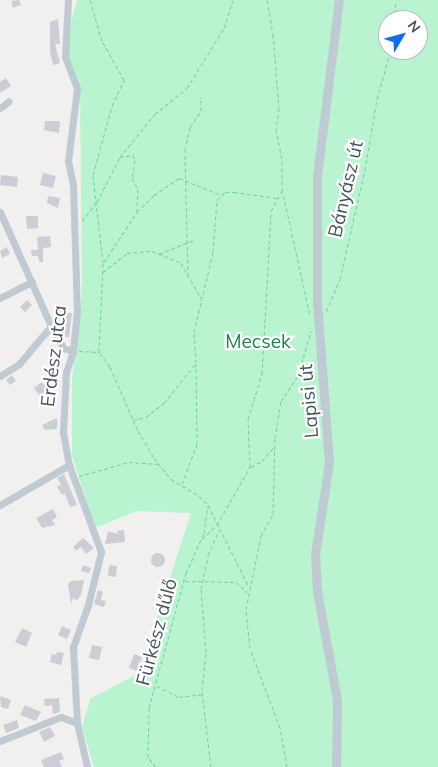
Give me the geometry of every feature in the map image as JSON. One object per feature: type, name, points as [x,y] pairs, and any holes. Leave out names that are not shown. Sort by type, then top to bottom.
[{"type":"street","name":"Erdész utca","points":[[68,0],[65,57],[77,89],[68,161],[75,228],[78,311],[73,351],[66,372],[63,432],[69,465],[101,552],[88,605],[73,647],[77,723],[87,767]]},
{"type":"street","name":"Lapisi út","points":[[336,767],[337,700],[317,591],[315,555],[329,462],[314,323],[317,176],[339,0]]},
{"type":"street","points":[[0,108],[10,101]]},
{"type":"street","points":[[0,212],[51,326],[63,348],[73,351]]},
{"type":"street","points":[[0,298],[32,282]]},
{"type":"street","points":[[0,376],[19,364],[51,326]]},
{"type":"street","points":[[0,505],[69,465]]},
{"type":"street","points":[[0,741],[61,717],[77,723]]},
{"type":"path","points":[[90,0],[102,41],[124,80],[112,106],[93,175],[96,224],[103,263],[99,352],[110,367],[133,420],[159,464],[171,479],[208,506],[248,585]]},
{"type":"path","points":[[75,228],[96,202],[120,157],[155,114],[187,88],[224,28],[233,0]]},
{"type":"path","points":[[267,0],[274,34],[279,108],[276,129],[282,161],[282,189],[314,323],[298,376],[281,401],[274,446],[273,514],[262,536],[248,585],[246,609],[250,648],[280,728],[286,767]]},
{"type":"path","name":"Bányász út","points":[[314,323],[333,298],[340,279],[365,170],[377,99],[388,60]]},
{"type":"path","points":[[188,276],[187,139],[190,127],[201,111],[201,97]]},
{"type":"path","points":[[120,157],[133,156],[135,160],[132,178],[138,196],[137,212]]},
{"type":"path","points":[[103,263],[137,212],[160,190],[179,178],[186,178],[221,196],[234,192],[279,198]]},
{"type":"path","points":[[202,539],[217,525],[250,467],[248,419],[262,374],[271,212],[282,189]]},
{"type":"path","points":[[181,485],[197,444],[194,332],[213,252],[215,214],[221,196]]},
{"type":"path","points":[[159,254],[187,240],[194,240]]},
{"type":"path","points":[[103,272],[119,257],[137,250],[159,254],[182,263],[201,298]]},
{"type":"path","points":[[73,351],[99,352]]},
{"type":"path","points":[[133,420],[146,417],[164,403],[196,363]]},
{"type":"path","points":[[250,467],[262,461],[274,446]]},
{"type":"path","points":[[74,477],[129,462],[159,464]]},
{"type":"path","name":"Fürkész dűlő","points":[[156,767],[148,758],[148,708],[184,581],[202,539],[208,506]]},
{"type":"path","points":[[210,767],[202,694],[206,652],[202,583],[208,555],[219,530]]},
{"type":"path","points":[[184,581],[202,583],[236,582],[248,593]]},
{"type":"path","points":[[156,685],[179,697],[202,694]]},
{"type":"green space","name":"Mecsek","points":[[77,0],[438,0],[438,767],[94,767],[82,727],[90,699],[139,673],[191,513],[137,511],[95,528],[72,455],[72,378],[82,295],[80,93],[65,47]]},
{"type":"building","points":[[19,0],[21,5],[13,8],[11,1]]},
{"type":"building","points":[[58,19],[60,44],[55,44],[60,63],[53,65],[50,52],[50,22]]},
{"type":"building","points":[[6,78],[11,86],[0,93],[0,82]]},
{"type":"building","points":[[45,121],[60,121],[59,133],[44,130]]},
{"type":"building","points":[[43,173],[56,176],[53,188],[40,185]]},
{"type":"building","points":[[1,175],[18,177],[17,187],[0,185]]},
{"type":"building","points":[[48,196],[60,198],[58,208],[47,203]]},
{"type":"building","points":[[26,216],[38,216],[38,228],[27,229]]},
{"type":"building","points":[[50,236],[51,247],[43,248],[43,262],[39,262],[38,256],[32,256],[31,250],[38,250],[37,237]]},
{"type":"building","points":[[7,247],[10,254],[2,258],[0,251]]},
{"type":"building","points":[[27,300],[32,305],[25,312],[20,307]]},
{"type":"building","points":[[63,312],[72,313],[69,337],[65,337]]},
{"type":"building","points":[[60,360],[63,364],[57,373],[52,366]]},
{"type":"building","points":[[12,375],[16,381],[10,385],[6,380]]},
{"type":"building","points":[[42,382],[48,390],[40,397],[34,388]]},
{"type":"building","points":[[57,418],[57,429],[45,430],[42,425]]},
{"type":"building","points":[[64,474],[77,505],[70,507],[65,494],[62,495],[57,487],[61,484],[57,478]]},
{"type":"building","points":[[53,509],[57,517],[52,520],[55,525],[42,528],[36,518]]},
{"type":"building","points":[[124,530],[125,542],[105,544],[108,531],[118,534],[117,531]]},
{"type":"building","points":[[83,538],[94,548],[86,554],[81,547],[76,551],[73,547]]},
{"type":"building","points":[[158,553],[163,555],[165,560],[163,565],[158,567],[153,565],[151,560],[153,555]]},
{"type":"building","points":[[83,565],[91,568],[89,573],[81,571]]},
{"type":"building","points":[[109,565],[117,566],[116,577],[108,576]]},
{"type":"building","points":[[84,580],[81,595],[77,600],[73,598],[71,604],[68,584],[71,581]]},
{"type":"building","points":[[98,590],[103,592],[101,600],[106,601],[104,607],[94,604]]},
{"type":"building","points":[[62,626],[71,630],[67,639],[58,635]]},
{"type":"building","points":[[22,628],[32,633],[26,647],[15,642]]},
{"type":"building","points":[[92,645],[102,647],[99,660],[89,658]]},
{"type":"building","points":[[57,652],[64,653],[61,665],[50,662],[52,654],[56,655]]},
{"type":"building","points":[[134,654],[142,657],[137,671],[129,668]]},
{"type":"building","points":[[0,696],[11,700],[8,709],[1,707]]},
{"type":"building","points":[[59,698],[60,712],[53,714],[52,705],[45,706],[44,699]]},
{"type":"building","points":[[25,705],[41,712],[36,721],[20,715]]},
{"type":"building","points":[[17,720],[19,728],[6,733],[3,725]]},
{"type":"building","points":[[50,727],[55,736],[44,742],[39,732]]},
{"type":"building","points":[[61,752],[64,759],[59,761],[62,767],[44,767],[41,760]]}]
